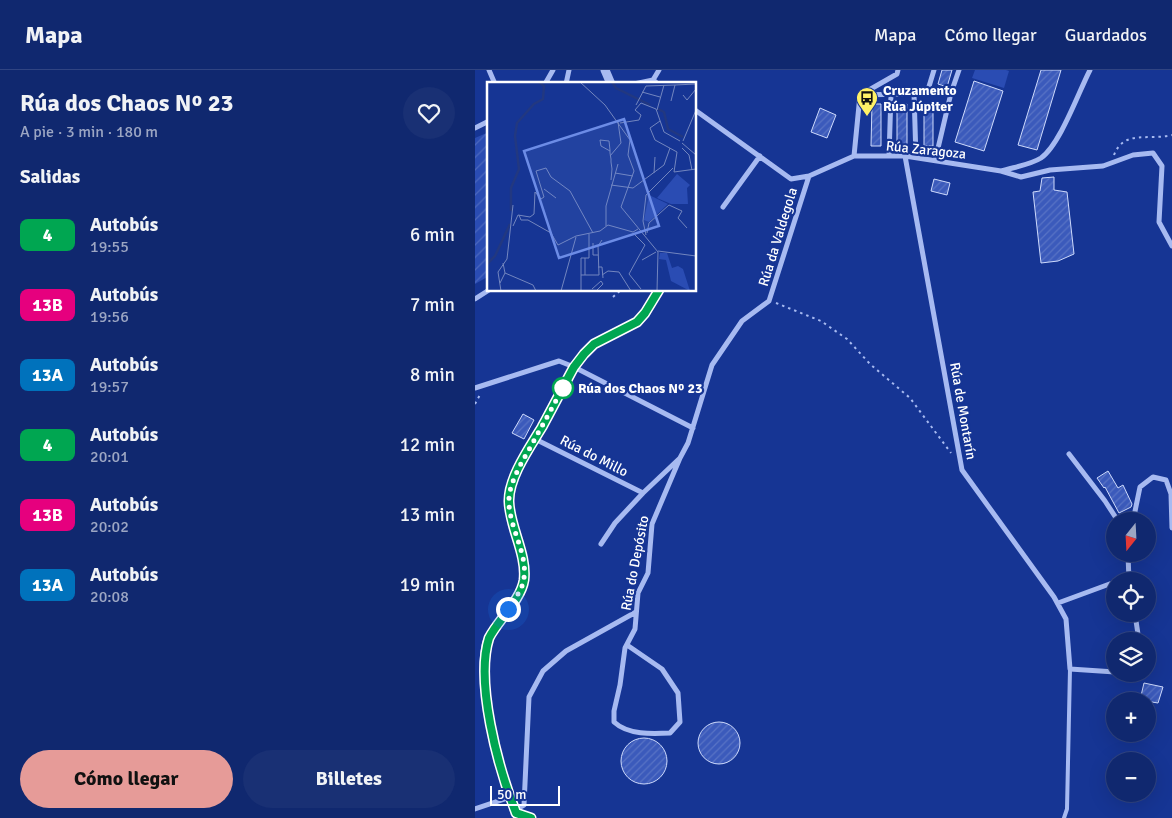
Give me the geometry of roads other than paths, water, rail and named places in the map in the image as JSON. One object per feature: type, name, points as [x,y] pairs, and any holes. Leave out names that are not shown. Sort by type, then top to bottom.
[{"type":"street","points":[[489,70],[494,82]]},
{"type":"street","points":[[546,82],[553,70]]},
{"type":"street","points":[[605,70],[610,82]]},
{"type":"street","points":[[644,82],[653,80],[659,70]]},
{"type":"street","points":[[860,95],[897,74],[898,70]]},
{"type":"street","points":[[927,93],[934,70]]},
{"type":"street","points":[[935,161],[951,93],[959,70]]},
{"type":"street","points":[[1001,171],[1032,163],[1046,154],[1057,138],[1090,70]]},
{"type":"street","points":[[914,93],[916,158]]},
{"type":"street","points":[[860,95],[951,93]]},
{"type":"street","points":[[889,156],[891,94]]},
{"type":"street","points":[[854,156],[860,95]]},
{"type":"street","name":"Rúa Zaragoza","points":[[696,111],[791,179],[809,176],[854,156],[905,156],[1001,171],[1021,177],[1050,170],[1103,166],[1133,155],[1153,153],[1162,166],[1159,222],[1172,246]]},
{"type":"street","points":[[475,128],[487,122]]},
{"type":"street","points":[[723,207],[760,156]]},
{"type":"street","name":"Rúa de Montarín","points":[[905,156],[962,470],[1058,603],[1066,619],[1070,669]]},
{"type":"street","name":"Rúa da Valdegola","points":[[601,544],[615,523],[680,458],[693,428],[711,365],[742,321],[769,301],[809,176]]},
{"type":"street","points":[[475,299],[487,291]]},
{"type":"street","points":[[516,814],[494,748],[482,692],[481,673],[482,658],[489,638],[519,593],[524,580],[523,561],[511,513],[510,492],[519,468],[574,367],[594,344],[637,322],[658,291]]},
{"type":"street","points":[[475,388],[559,361],[693,428]]},
{"type":"street","name":"Rúa do Millo","points":[[535,439],[643,493]]},
{"type":"street","points":[[1069,454],[1112,512]]},
{"type":"street","name":"Rúa do Depósito","points":[[627,645],[663,669],[678,693],[680,722],[671,733],[652,734],[621,728],[614,722],[627,645],[635,630],[638,593],[648,573],[652,524],[680,458]]},
{"type":"street","points":[[1135,512],[1140,488],[1153,477],[1166,480],[1171,494],[1172,528]]},
{"type":"street","points":[[1058,603],[1106,586]]},
{"type":"street","points":[[516,814],[524,805],[529,696],[543,671],[566,652],[636,612]]},
{"type":"street","points":[[1070,669],[1106,671]]},
{"type":"street","points":[[475,809],[510,798]]},
{"type":"street","points":[[516,814],[531,818]]},
{"type":"lane","points":[[1064,818],[1067,809],[1070,669]]},
{"type":"place","name":"Cruzamento Rúa Júpiter","points":[[867,117]]},
{"type":"place","name":"Rúa dos Chaos Nº 23","points":[[563,388]]}]
